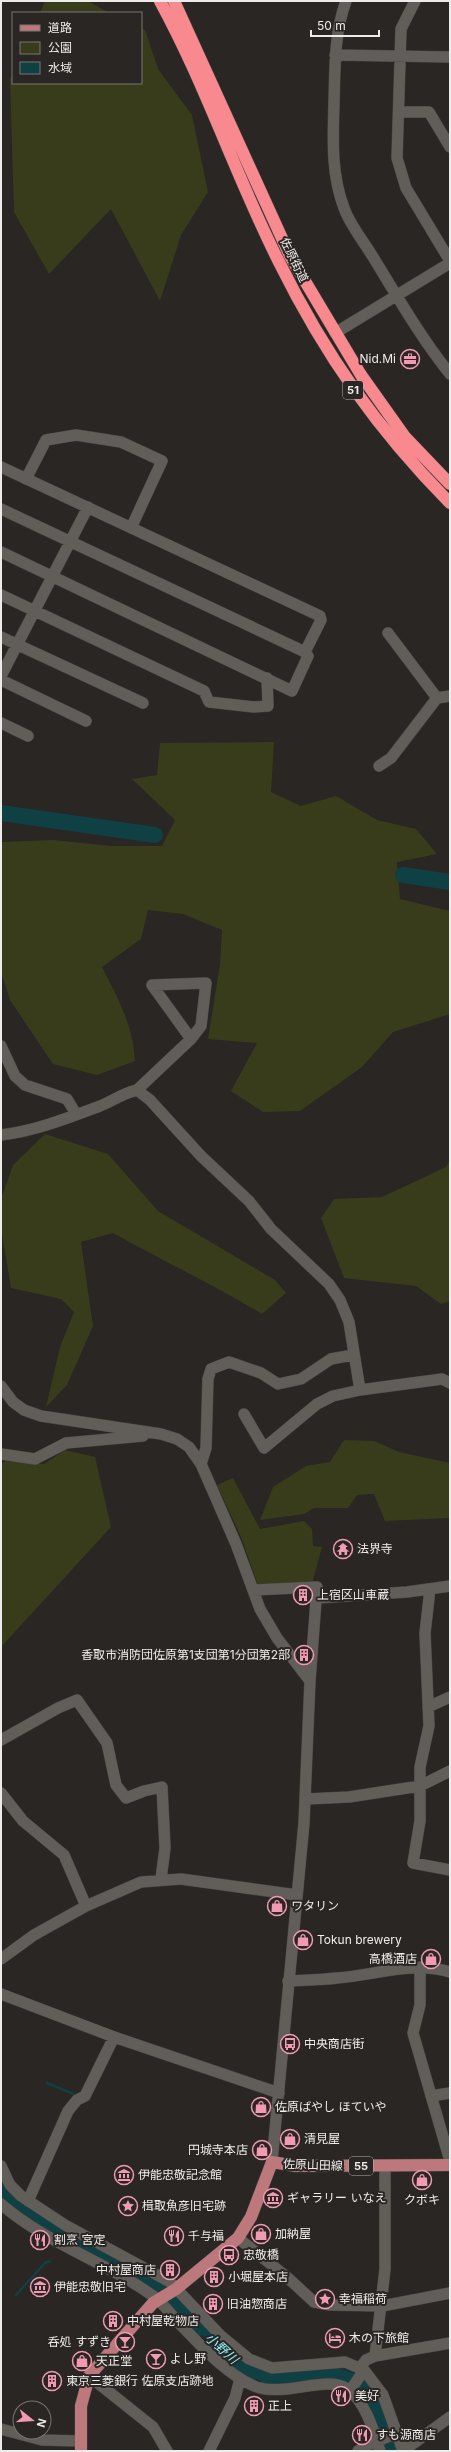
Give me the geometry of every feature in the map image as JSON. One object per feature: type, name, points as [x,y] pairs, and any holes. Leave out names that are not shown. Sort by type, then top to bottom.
[{"type":"highway","name":"佐原街道","points":[[160,1],[186,55],[278,261],[322,342],[369,413],[395,445],[450,502]]},
{"type":"highway","name":"佐原街道","points":[[174,1],[290,256],[334,333],[361,376],[405,437],[450,484]]},
{"type":"main road","name":"佐原山田線","points":[[272,2162],[296,2166],[450,2165]]},
{"type":"main road","points":[[81,2446],[81,2406],[89,2376],[159,2298],[174,2290],[238,2238],[251,2217],[272,2162]]},
{"type":"street","points":[[346,1],[338,29],[335,55],[333,146],[334,169],[339,193],[344,210],[396,295],[450,374]]},
{"type":"street","points":[[334,333],[450,262],[406,188],[400,174],[397,158],[401,30],[415,1]]},
{"type":"street","points":[[335,55],[450,57]]},
{"type":"street","points":[[399,112],[429,112],[450,147]]},
{"type":"street","points":[[26,479],[46,440],[76,435],[121,442],[155,458],[162,463],[131,528]]},
{"type":"street","points":[[1,467],[320,616],[321,620],[305,652]]},
{"type":"street","points":[[1,676],[33,610],[88,508]]},
{"type":"street","points":[[1,509],[305,652],[308,656],[292,691],[1,552]]},
{"type":"street","points":[[1,595],[204,691],[209,702],[254,707],[268,706],[266,678]]},
{"type":"street","points":[[388,633],[437,698]]},
{"type":"street","points":[[1,637],[143,703]]},
{"type":"street","points":[[1,680],[86,721]]},
{"type":"street","points":[[378,766],[392,758],[437,698],[450,696]]},
{"type":"street","points":[[1,723],[28,736]]},
{"type":"street","points":[[1,1135],[35,1129],[101,1106],[125,1093],[137,1090],[191,1039],[201,1026],[206,982],[152,985],[191,1039]]},
{"type":"street","points":[[1,1046],[15,1076],[24,1085],[67,1099],[76,1114]]},
{"type":"street","points":[[137,1090],[150,1100],[201,1156],[249,1201],[271,1229],[330,1284],[340,1300],[350,1322],[360,1390]]},
{"type":"street","points":[[201,1464],[206,1448],[208,1379],[211,1369],[229,1362],[261,1373],[278,1384],[301,1379],[331,1359],[354,1355]]},
{"type":"street","points":[[244,1414],[264,1448],[317,1404],[333,1396],[360,1390],[442,1379],[450,1383]]},
{"type":"street","points":[[1,1386],[13,1402],[24,1410],[41,1416],[161,1434],[177,1439],[189,1447],[201,1464],[220,1503],[260,1609],[277,1638],[310,1681]]},
{"type":"street","points":[[1,1454],[35,1459],[66,1443],[161,1434]]},
{"type":"street","points":[[317,1598],[450,1586]]},
{"type":"street","points":[[253,1590],[317,1587],[310,1681],[306,1799],[272,2162]]},
{"type":"street","points":[[430,1589],[425,1632],[429,1726],[420,1767],[420,1821],[413,1863],[450,1870]]},
{"type":"street","points":[[428,1707],[450,1697]]},
{"type":"street","points":[[1,1740],[58,1708],[76,1700],[107,1742],[116,1785],[126,1798],[144,1790],[162,1787],[165,1848],[161,1879]]},
{"type":"street","points":[[306,1799],[349,1797],[420,1786],[450,1771]]},
{"type":"street","points":[[1,1793],[24,1821],[64,1856],[86,1906]]},
{"type":"street","points":[[1,1959],[34,1935],[86,1906],[141,1882],[161,1879],[181,1879],[297,1895]]},
{"type":"street","points":[[288,1981],[338,1978],[400,1968],[420,1967],[450,1972]]},
{"type":"street","points":[[420,1967],[420,2005],[413,2033],[450,2161]]},
{"type":"street","points":[[1,1994],[114,2036],[279,2093]]},
{"type":"street","points":[[28,2201],[68,2111],[77,2100],[85,2096],[114,2036]]},
{"type":"street","points":[[431,2096],[450,2093]]},
{"type":"street","points":[[1,2166],[10,2185],[28,2201],[65,2224],[170,2282],[174,2290],[241,2354],[257,2363],[272,2368],[345,2362],[362,2371],[384,2395],[395,2434],[403,2451],[450,2417]]},
{"type":"street","points":[[375,2356],[382,2306],[386,2229],[385,2166]]},
{"type":"street","points":[[1,2204],[75,2253],[159,2298],[199,2343],[240,2379],[256,2386],[275,2391],[330,2384],[352,2389],[366,2413],[379,2444]]},
{"type":"street","points":[[238,2238],[288,2278],[314,2302],[330,2305],[382,2306],[450,2293]]},
{"type":"street","points":[[352,2389],[366,2360],[375,2356],[450,2343]]},
{"type":"street","points":[[89,2376],[153,2428],[167,2451]]},
{"type":"street","points":[[209,2451],[235,2398],[240,2379]]},
{"type":"street","points":[[1,2429],[42,2440],[81,2446]]},
{"type":"street","points":[[358,2451],[379,2444],[395,2434]]},
{"type":"green space","points":[[45,1],[88,1],[107,12],[40,12]]},
{"type":"green space","points":[[142,28],[145,30],[158,69],[192,115],[208,192],[181,235],[160,301],[111,209],[49,274],[14,212],[10,79],[12,74],[12,84],[142,84]]},
{"type":"green space","points":[[274,742],[271,792],[301,806],[336,796],[377,820],[416,829],[437,854],[397,862],[400,899],[450,911],[450,1014],[393,1032],[362,1067],[300,1111],[263,1112],[231,1091],[257,1043],[208,1039],[220,964],[222,930],[183,914],[148,910],[141,939],[102,967],[124,1012],[134,1048],[135,1061],[97,1075],[53,1064],[10,1000],[1,972],[1,842],[53,840],[112,846],[162,846],[175,820],[132,779],[157,775],[160,743]]},
{"type":"green space","points":[[45,1134],[108,1154],[158,1211],[275,1280],[286,1293],[262,1314],[226,1293],[113,1233],[81,1242],[93,1326],[67,1385],[46,1407],[60,1347],[74,1312],[61,1299],[11,1288],[1,1228],[1,1199],[13,1165]]},
{"type":"green space","points":[[450,1160],[450,1301],[441,1304],[416,1286],[344,1278],[321,1218],[334,1199],[382,1197],[446,1167]]},
{"type":"green space","points":[[344,1440],[374,1441],[399,1452],[450,1463],[450,1518],[385,1521],[374,1494],[357,1495],[348,1508],[314,1508],[304,1514],[260,1520],[273,1487],[306,1466],[330,1462]]},
{"type":"green space","points":[[65,1450],[95,1457],[111,1527],[1,1647],[1,1464],[6,1461],[44,1464]]},
{"type":"green space","points":[[233,1478],[260,1529],[304,1521],[312,1529],[313,1546],[322,1547],[312,1584],[259,1588],[241,1537],[217,1485]]},
{"type":"water","name":"小野川","points":[[1,2180],[6,2190],[19,2202],[167,2286],[177,2298],[248,2363],[337,2368],[359,2374],[377,2392],[399,2451],[387,2451],[383,2447],[355,2388],[279,2386],[261,2383],[261,2381],[256,2379],[255,2381],[248,2377],[222,2358],[204,2342],[206,2339],[202,2335],[199,2337],[170,2308],[19,2214],[1,2200]]},
{"type":"waterway","points":[[1,813],[155,835]]},
{"type":"waterway","points":[[403,875],[450,882]]},
{"type":"waterway","points":[[47,2083],[76,2095]]},
{"type":"waterway","points":[[16,2295],[45,2263],[50,2261]]},
{"type":"place","name":"Nid.Mi","points":[[410,359]]},
{"type":"place","name":"法界寺","points":[[343,1549]]},
{"type":"place","name":"上宿区山車蔵","points":[[303,1595]]},
{"type":"place","name":"香取市消防団佐原第1支団第1分団第2部","points":[[304,1655]]},
{"type":"place","name":"ワタリン","points":[[277,1906]]},
{"type":"place","name":"Tokun brewery","points":[[303,1940]]},
{"type":"place","name":"高橋酒店","points":[[431,1959]]},
{"type":"place","name":"中央商店街","points":[[290,2044]]},
{"type":"place","name":"佐原ばやし ほていや","points":[[261,2107]]},
{"type":"place","name":"清見屋","points":[[290,2139]]},
{"type":"place","name":"円城寺本店","points":[[262,2150]]},
{"type":"place","name":"伊能忠敬記念館","points":[[124,2175]]},
{"type":"place","name":"クボキ","points":[[422,2180]]},
{"type":"place","name":"ギャラリー いなえ","points":[[273,2198]]},
{"type":"place","name":"楫取魚彦旧宅跡","points":[[128,2206]]},
{"type":"place","name":"加納屋","points":[[261,2234]]},
{"type":"place","name":"千与福","points":[[174,2236]]},
{"type":"place","name":"割烹 宮定","points":[[40,2240]]},
{"type":"place","name":"忠敬橋","points":[[229,2255]]},
{"type":"place","name":"中村屋商店","points":[[170,2270]]},
{"type":"place","name":"小堀屋本店","points":[[214,2277]]},
{"type":"place","name":"伊能忠敬旧宅","points":[[40,2287]]},
{"type":"place","name":"幸福稲荷","points":[[325,2299]]},
{"type":"place","name":"旧油惣商店","points":[[213,2304]]},
{"type":"place","name":"中村屋乾物店","points":[[113,2321]]},
{"type":"place","name":"木の下旅館","points":[[335,2338]]},
{"type":"place","name":"呑処 すずき","points":[[125,2342]]},
{"type":"place","name":"よし野","points":[[156,2359]]},
{"type":"place","name":"天正堂","points":[[82,2361]]},
{"type":"place","name":"東京三菱銀行 佐原支店跡地","points":[[52,2381]]},
{"type":"place","name":"美好","points":[[341,2396]]},
{"type":"place","name":"正上","points":[[254,2406]]},
{"type":"place","name":"すも源商店","points":[[362,2435]]}]
